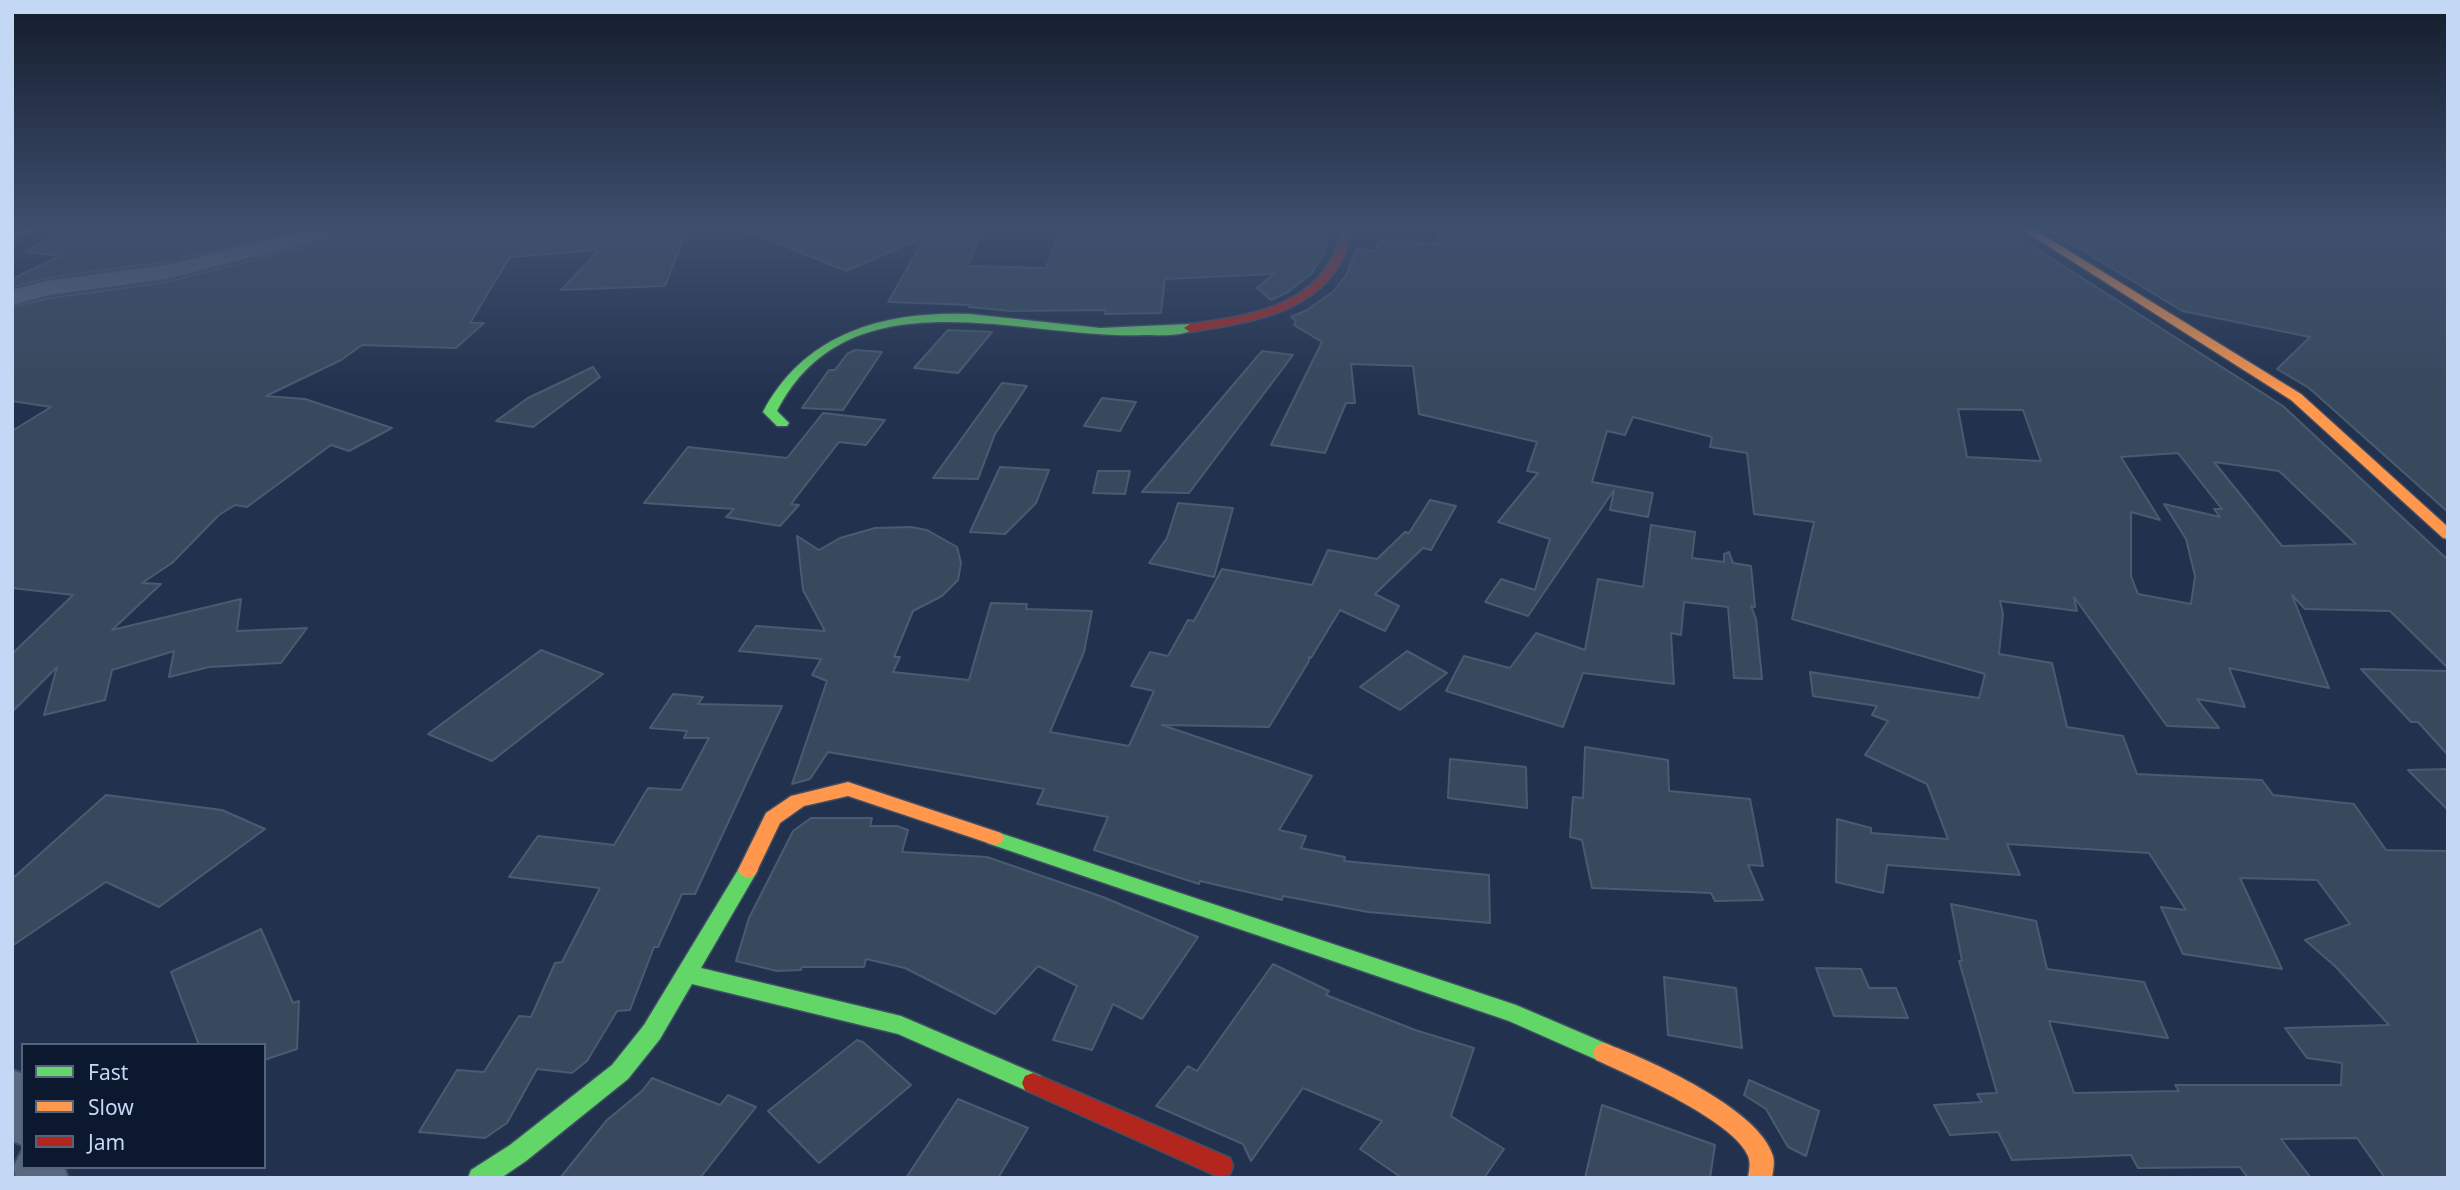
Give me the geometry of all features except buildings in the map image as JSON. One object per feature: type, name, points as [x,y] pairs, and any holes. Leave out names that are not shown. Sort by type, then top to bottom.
[{"type":"street","points":[[12,298],[65,286]]},
{"type":"street","points":[[782,423],[770,412],[777,390],[805,362],[842,341],[897,324],[933,318],[985,320],[1101,332],[1150,332],[1238,320],[1313,292],[1320,286]]},
{"type":"street","points":[[2117,286],[2297,397],[2448,535]]},
{"type":"street","points":[[480,1178],[518,1153],[620,1072],[652,1032],[688,974],[741,882],[773,818],[798,801],[848,789],[1516,1014],[1652,1074],[1744,1129],[1761,1156],[1760,1178]]},
{"type":"street","points":[[688,974],[901,1025],[1221,1166]]},
{"type":"street","points":[[12,1091],[21,1116]]},
{"type":"traffic: fast","points":[[782,423],[770,412],[782,388],[799,368],[845,339],[898,322],[952,317],[1100,332],[1190,328]]},
{"type":"traffic: fast","points":[[994,838],[1516,1014],[1604,1053]]},
{"type":"traffic: fast","points":[[480,1178],[518,1153],[620,1072],[652,1032],[748,870]]},
{"type":"traffic: fast","points":[[688,974],[901,1025],[1033,1083]]},
{"type":"traffic: slow","points":[[2117,286],[2296,397],[2448,535]]},
{"type":"traffic: slow","points":[[748,870],[773,818],[798,801],[848,789],[994,838]]},
{"type":"traffic: slow","points":[[1604,1053],[1692,1096],[1737,1126],[1753,1142],[1761,1156],[1760,1178]]},
{"type":"traffic: jam","points":[[1190,328],[1264,313],[1288,304],[1316,286]]},
{"type":"traffic: jam","points":[[1033,1083],[1221,1166]]}]
